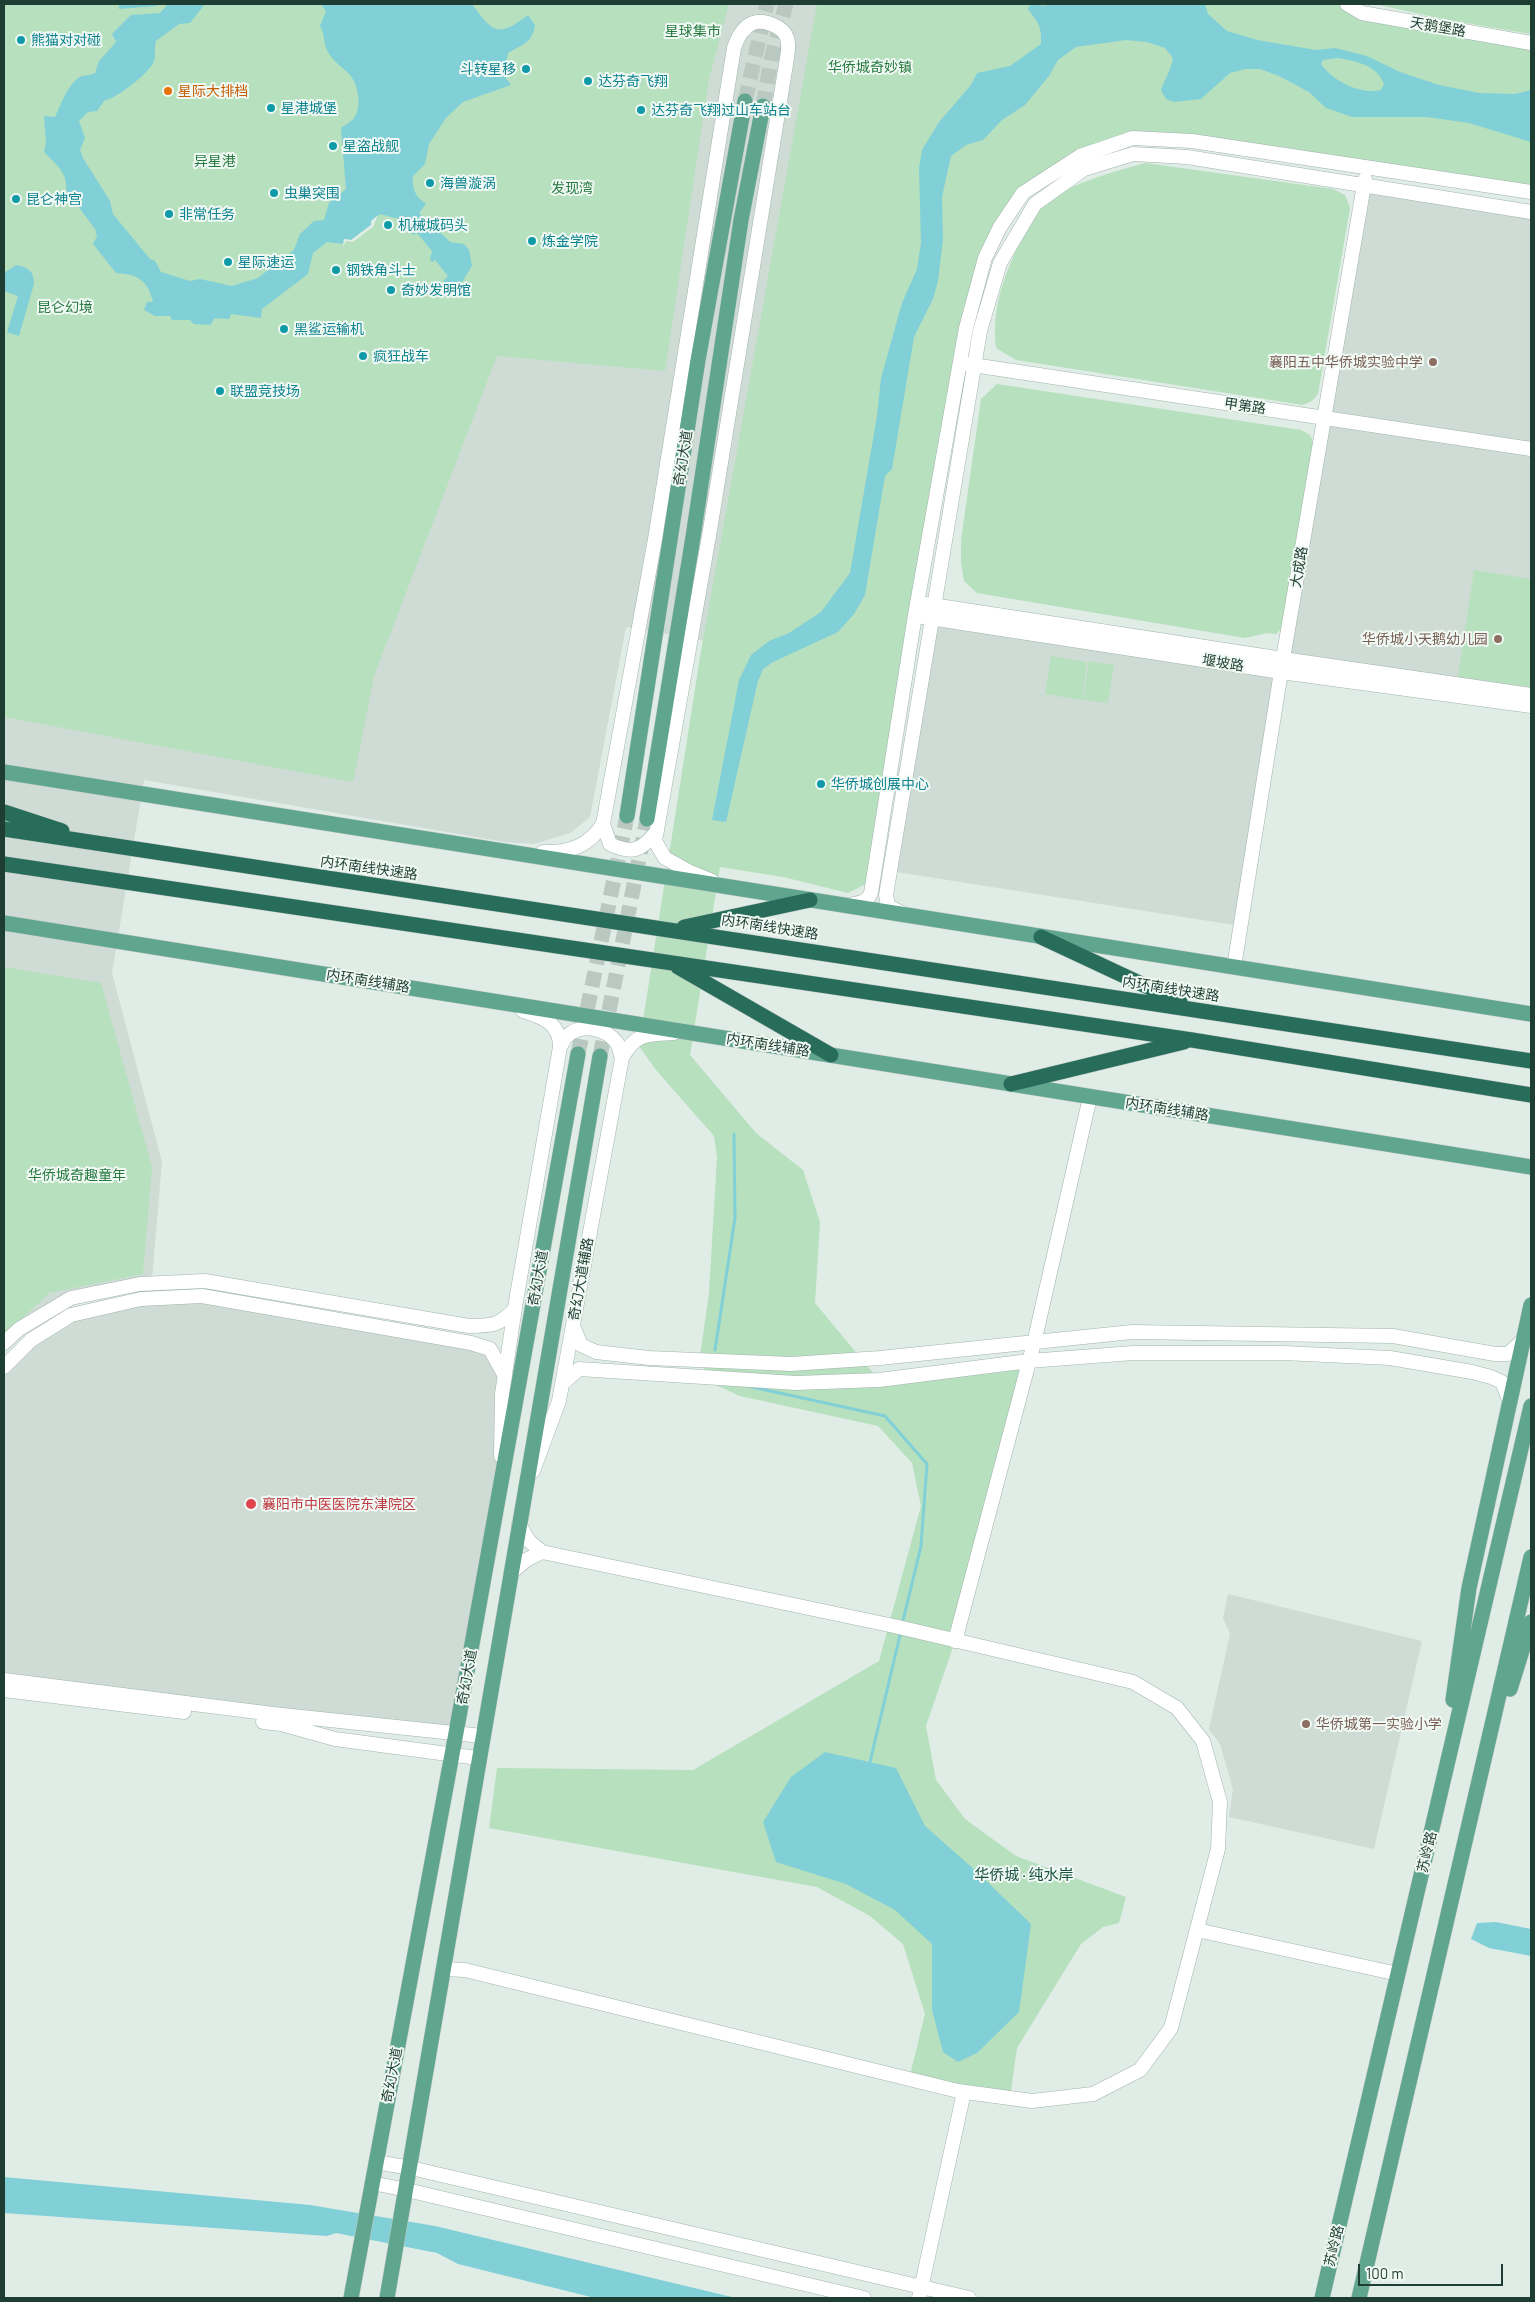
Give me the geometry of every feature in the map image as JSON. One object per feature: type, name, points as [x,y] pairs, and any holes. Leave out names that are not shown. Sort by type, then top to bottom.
[{"type":"highway","points":[[4,812],[114,847]]},
{"type":"highway","name":"内环南线快速路","points":[[4,828],[114,847],[674,929],[1531,1061]]},
{"type":"highway","points":[[4,864],[1192,1040],[1531,1095]]},
{"type":"highway","points":[[674,929],[810,900]]},
{"type":"highway","points":[[1041,937],[1195,1009]]},
{"type":"highway","points":[[670,963],[831,1055]]},
{"type":"highway","points":[[1011,1084],[1192,1040]]},
{"type":"main road","name":"奇幻大道","points":[[627,816],[701,343],[745,101]]},
{"type":"main road","name":"奇幻大道","points":[[647,819],[692,545],[741,220],[763,106]]},
{"type":"main road","points":[[4,772],[1531,1014]]},
{"type":"main road","name":"内环南线辅路","points":[[4,923],[1531,1167]]},
{"type":"main road","points":[[1481,1006],[1531,1004]]},
{"type":"main road","name":"奇幻大道","points":[[351,2298],[501,1487],[578,1054]]},
{"type":"main road","name":"奇幻大道","points":[[387,2298],[411,2168],[478,1758],[600,1056]]},
{"type":"main road","points":[[1446,1154],[1531,1176]]},
{"type":"main road","points":[[1442,1789],[1469,1588],[1531,1305]]},
{"type":"main road","name":"苏岭路","points":[[1322,2298],[1531,1406]]},
{"type":"main road","points":[[1359,2298],[1531,1557]]},
{"type":"main road","points":[[1477,1795],[1531,1622]]},
{"type":"street","name":"天鹅堡路","points":[[1347,4],[1362,13],[1531,43]]},
{"type":"street","points":[[500,851],[558,853],[581,847],[597,833],[603,824],[661,502],[734,48],[745,29],[753,23],[764,22],[784,32],[788,40],[787,58],[713,510],[656,841],[665,858],[690,872],[726,887]]},
{"type":"street","points":[[846,906],[864,902],[871,893],[959,363],[976,289],[985,258],[1000,226],[1023,193],[1080,156],[1133,138],[1192,142],[1531,192]]},
{"type":"street","points":[[906,915],[888,906],[886,895],[980,331],[1000,263],[1016,233],[1035,204],[1084,170],[1133,154],[1187,157],[1531,212]]},
{"type":"street","name":"大成路","points":[[1234,967],[1282,666],[1366,167]]},
{"type":"street","points":[[722,342],[733,383]]},
{"type":"street","points":[[682,374],[701,343]]},
{"type":"street","name":"甲第路","points":[[959,363],[1531,449]]},
{"type":"street","points":[[661,502],[671,538]]},
{"type":"street","points":[[692,545],[713,510]]},
{"type":"street","name":"堰坡路","points":[[917,609],[1531,706]]},
{"type":"street","name":"堰坡路","points":[[1282,666],[1531,695]]},
{"type":"street","points":[[603,824],[610,844],[622,850],[633,850],[646,845],[657,831]]},
{"type":"street","points":[[492,1001],[545,1018],[555,1027],[560,1047]]},
{"type":"street","points":[[501,1487],[502,1394],[560,1047],[566,1036],[580,1029],[596,1029],[606,1033],[618,1044],[622,1058]]},
{"type":"street","name":"奇幻大道辅路","points":[[524,1495],[559,1401],[622,1058],[628,1047],[640,1036],[683,1032]]},
{"type":"street","points":[[955,1641],[1034,1342],[1090,1097]]},
{"type":"street","points":[[4,1343],[19,1329],[71,1298],[140,1284],[205,1282],[469,1326],[489,1326],[502,1322],[515,1309]]},
{"type":"street","points":[[4,1367],[30,1340],[71,1315],[142,1299],[202,1296],[471,1343],[490,1349],[505,1376]]},
{"type":"street","points":[[573,1326],[581,1345],[596,1352],[649,1358],[791,1364],[1132,1332],[1393,1336],[1495,1354],[1508,1354],[1523,1340]]},
{"type":"street","points":[[562,1384],[579,1369],[796,1383],[879,1380],[1029,1361],[1133,1353],[1283,1353],[1390,1358],[1491,1377],[1502,1382],[1510,1402]]},
{"type":"street","points":[[443,1969],[465,1970],[964,2092],[1032,2101],[1093,2094],[1140,2070],[1171,2028],[1218,1849],[1220,1802],[1202,1741],[1177,1708],[1133,1682],[894,1626],[542,1552],[529,1541],[519,1524]]},
{"type":"street","points":[[511,1573],[526,1560],[542,1552]]},
{"type":"street","points":[[4,1680],[273,1714],[482,1736]]},
{"type":"street","points":[[4,1690],[281,1724],[335,1739],[478,1758]]},
{"type":"street","points":[[1197,1930],[1398,1974]]},
{"type":"street","points":[[920,2293],[964,2092]]},
{"type":"street","points":[[376,2162],[411,2168],[920,2293],[969,2298]]},
{"type":"street","points":[[372,2183],[864,2298]]},
{"type":"shaded area","points":[[4,4],[1060,4],[707,641],[626,627],[590,817],[570,833],[534,844],[505,842],[144,780],[112,973],[162,1162],[152,1279],[64,1295],[4,1338]]},
{"type":"shaded area","points":[[1364,186],[1531,212],[1531,695],[1283,659]]},
{"type":"shaded area","points":[[932,618],[1281,672],[1241,926],[890,871]]},
{"type":"shaded area","name":"襄阳市中医医院东津院区","points":[[202,1296],[471,1343],[498,1362],[501,1487],[456,1733],[4,1680],[4,1367],[71,1315]]},
{"type":"shaded area","name":"华侨城第一实验小学","points":[[1228,1594],[1422,1641],[1374,1849],[1229,1817],[1233,1789],[1220,1744],[1209,1729],[1230,1634],[1223,1618]]},
{"type":"green space","points":[[4,4],[729,4],[709,79],[665,371],[497,356],[374,676],[353,782],[4,717]]},
{"type":"green space","name":"华侨城奇妙镇","points":[[817,4],[1347,4],[1531,43],[1531,192],[1133,138],[1080,156],[1023,193],[985,258],[869,877],[864,885],[848,893],[783,877],[720,867],[690,1055],[756,1133],[803,1170],[820,1222],[815,1303],[879,1380],[1029,1361],[955,1641],[926,1726],[936,1780],[965,1819],[1016,1856],[1126,1897],[1119,1923],[1103,1927],[1081,1944],[1017,2048],[1010,2098],[909,2079],[925,2014],[903,1944],[870,1916],[817,1887],[489,1828],[497,1768],[693,1770],[879,1661],[921,1506],[912,1463],[878,1426],[740,1396],[709,1382],[700,1356],[709,1293],[717,1157],[714,1136],[656,1070],[639,1046],[700,657]]},
{"type":"green space","points":[[1375,4],[1531,4],[1531,34],[1442,19]]},
{"type":"green space","points":[[1145,163],[1333,189],[1345,195],[1350,208],[1318,394],[1312,401],[1303,405],[1016,360],[996,348],[996,316],[1002,286],[1013,257],[1038,208],[1052,198],[1077,185]]},
{"type":"green space","points":[[997,384],[1301,430],[1310,435],[1315,446],[1281,629],[1276,634],[1267,633],[1245,638],[977,593],[964,581],[961,563],[961,540],[981,399]]},
{"type":"green space","name":"华侨城小天鹅幼儿园","points":[[1474,570],[1531,579],[1531,687],[1458,677]]},
{"type":"green space","points":[[1051,656],[1087,662],[1082,700],[1045,694]]},
{"type":"green space","points":[[1089,661],[1114,665],[1108,703],[1083,700]]},
{"type":"green space","name":"华侨城奇趣童年","points":[[4,967],[101,983],[152,1167],[143,1274],[49,1293],[4,1336]]},
{"type":"water","points":[[119,4],[159,4],[156,6],[119,9]]},
{"type":"water","points":[[168,4],[205,4],[190,23],[179,24],[156,41],[152,66],[140,78],[117,95],[105,100],[97,111],[88,112],[79,121],[85,138],[80,150],[110,201],[113,214],[150,259],[155,261],[161,272],[190,281],[200,279],[232,286],[258,278],[294,250],[300,234],[314,221],[324,220],[329,203],[346,189],[341,128],[353,119],[357,113],[359,100],[354,80],[332,58],[326,48],[320,26],[326,11],[321,4],[472,4],[485,21],[497,29],[510,27],[528,15],[535,25],[532,36],[508,53],[504,75],[511,85],[463,102],[446,118],[429,144],[425,164],[413,176],[415,192],[426,204],[419,213],[450,242],[464,244],[469,250],[472,266],[460,285],[446,285],[443,281],[448,276],[435,260],[432,262],[430,259],[432,251],[417,233],[413,235],[399,219],[380,214],[371,225],[351,240],[344,239],[343,244],[327,242],[313,253],[308,274],[262,309],[261,318],[231,314],[229,319],[215,318],[210,325],[194,324],[190,320],[172,320],[170,316],[155,316],[144,310],[147,302],[153,302],[145,283],[136,277],[116,273],[93,244],[97,236],[95,229],[66,190],[63,173],[44,152],[46,142],[44,116],[55,117],[73,83],[82,76],[95,73],[99,61],[116,42],[112,34],[131,15],[160,13]]},
{"type":"water","points":[[1205,4],[1208,14],[1227,31],[1257,40],[1316,50],[1335,48],[1367,56],[1400,72],[1439,85],[1479,93],[1515,94],[1531,90],[1531,142],[1469,123],[1427,117],[1352,117],[1326,108],[1309,92],[1279,76],[1260,69],[1246,69],[1230,73],[1201,99],[1174,102],[1166,99],[1161,90],[1173,58],[1165,48],[1147,42],[1126,40],[1076,47],[1058,60],[1049,76],[1025,105],[1002,120],[983,140],[966,145],[951,156],[942,197],[943,240],[938,281],[933,299],[914,337],[892,469],[885,476],[865,595],[854,614],[838,632],[773,662],[763,669],[758,681],[726,822],[712,820],[739,680],[751,655],[769,641],[789,633],[821,612],[850,573],[877,416],[881,378],[902,303],[917,269],[921,243],[919,168],[922,150],[939,122],[971,85],[977,73],[1010,66],[1041,44],[1040,29],[1037,21],[1028,9],[1030,5]],"holes":[[[1338,58],[1371,68],[1384,84],[1381,90],[1364,90],[1348,85],[1332,76],[1321,64],[1323,60]]]},
{"type":"water","points":[[16,265],[29,270],[33,276],[34,284],[19,336],[7,332],[18,296],[4,291],[4,273]]},
{"type":"water","points":[[825,1752],[896,1768],[925,1826],[976,1871],[1031,1924],[1019,2012],[977,2053],[958,2062],[943,2052],[932,2010],[932,1944],[895,1910],[846,1884],[776,1862],[763,1822],[791,1777]]},
{"type":"water","points":[[1496,1922],[1531,1929],[1531,1956],[1489,1948],[1471,1939],[1477,1923]]},
{"type":"water","points":[[4,2177],[310,2205],[435,2226],[736,2298],[595,2298],[458,2264],[437,2253],[336,2233],[327,2236],[4,2213]]},
{"type":"pier","points":[[378,215],[373,227],[353,242],[346,241],[343,247],[344,239],[351,240],[371,225],[371,221]]},
{"type":"waterway","points":[[715,1350],[735,1218],[734,1134]]},
{"type":"waterway","points":[[752,1387],[885,1416],[927,1464],[921,1546],[902,1625]]},
{"type":"waterway","points":[[870,1762],[901,1631]]},
{"type":"tunnel","points":[[745,101],[767,4]]},
{"type":"tunnel","points":[[763,106],[771,60],[786,4]]},
{"type":"tunnel","points":[[578,1054],[627,816]]},
{"type":"tunnel","points":[[600,1056],[647,819]]},
{"type":"place","name":"熊猫对对碰","points":[[21,40]]},
{"type":"place","name":"斗转星移","points":[[526,69]]},
{"type":"place","name":"达芬奇飞翔","points":[[588,81]]},
{"type":"place","name":"星际大排档","points":[[168,91]]},
{"type":"place","name":"星港城堡","points":[[271,108]]},
{"type":"place","name":"达芬奇飞翔过山车站台","points":[[641,110]]},
{"type":"place","name":"星盗战舰","points":[[333,146]]},
{"type":"place","name":"海兽漩涡","points":[[430,183]]},
{"type":"place","name":"虫巢突围","points":[[274,193]]},
{"type":"place","name":"昆仑神宫","points":[[16,199]]},
{"type":"place","name":"非常任务","points":[[169,214]]},
{"type":"place","name":"机械城码头","points":[[388,225]]},
{"type":"place","name":"炼金学院","points":[[532,241]]},
{"type":"place","name":"星际速运","points":[[228,262]]},
{"type":"place","name":"钢铁角斗士","points":[[336,270]]},
{"type":"place","name":"奇妙发明馆","points":[[391,290]]},
{"type":"place","name":"黑鲨运输机","points":[[284,329]]},
{"type":"place","name":"疯狂战车","points":[[363,356]]},
{"type":"place","name":"襄阳五中华侨城实验中学","points":[[1433,362]]},
{"type":"place","name":"联盟竞技场","points":[[220,391]]},
{"type":"place","name":"华侨城小天鹅幼儿园","points":[[1498,639]]},
{"type":"place","name":"华侨城创展中心","points":[[821,784]]},
{"type":"place","name":"襄阳市中医医院东津院区","points":[[251,1504]]},
{"type":"place","name":"华侨城第一实验小学","points":[[1306,1724]]},
{"type":"district","name":"华侨城 · 纯水岸","points":[[1024,1875]]},
{"type":"park label","name":"星球集市","points":[[693,31]]},
{"type":"park label","name":"异星港","points":[[215,161]]},
{"type":"park label","name":"发现湾","points":[[572,188]]},
{"type":"park label","name":"昆仑幻境","points":[[65,307]]}]
